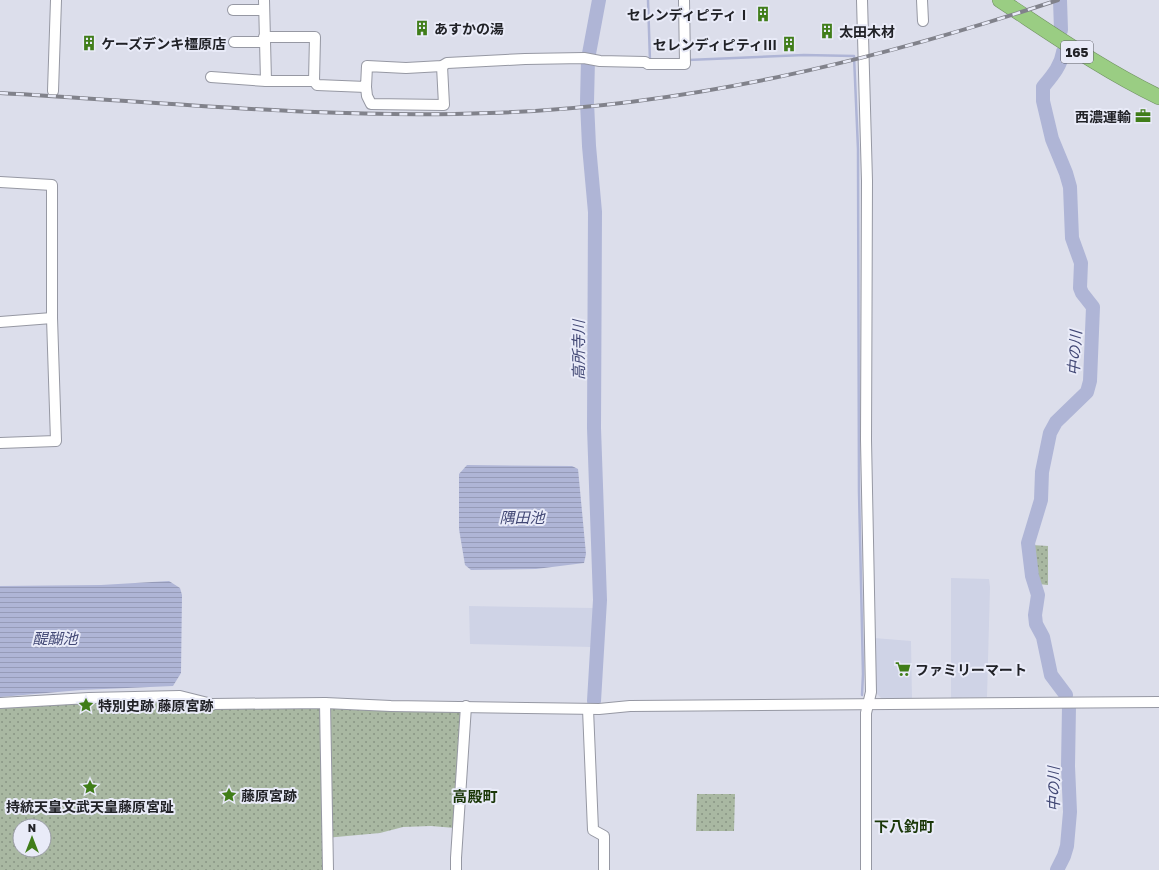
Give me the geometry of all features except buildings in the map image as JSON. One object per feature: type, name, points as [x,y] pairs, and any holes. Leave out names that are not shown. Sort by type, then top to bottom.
[{"type":"highway","name":"165","points":[[1000,0],[1074,50],[1136,86],[1159,97]]},
{"type":"street","points":[[53,91],[56,0]]},
{"type":"street","points":[[442,66],[444,105],[371,104],[367,96],[366,87],[368,66],[406,68],[442,66],[447,63],[525,59],[588,59],[645,62],[648,64],[685,64],[684,0]]},
{"type":"street","points":[[862,0],[867,181],[866,440],[871,692],[866,713],[866,870]]},
{"type":"street","points":[[922,0],[922,21]]},
{"type":"street","points":[[233,10],[264,5],[266,81]]},
{"type":"street","points":[[234,42],[264,39],[315,38],[314,81]]},
{"type":"street","points":[[211,77],[266,81],[314,81],[317,85],[366,87]]},
{"type":"street","points":[[0,182],[52,185],[52,318],[56,441],[0,443]]},
{"type":"street","points":[[0,322],[52,318]]},
{"type":"street","points":[[0,703],[89,698],[180,696],[212,704],[325,703],[391,706],[588,709],[630,706],[1159,702]]},
{"type":"street","points":[[325,703],[328,870]]},
{"type":"street","points":[[456,870],[466,706]]},
{"type":"street","points":[[588,709],[593,830],[604,836],[604,870]]},
{"type":"shaded area","points":[[951,578],[989,579],[987,697],[951,698]]},
{"type":"shaded area","points":[[469,606],[593,608],[591,647],[470,644]]},
{"type":"shaded area","points":[[874,638],[911,641],[912,699],[882,699],[875,692]]},
{"type":"green space","points":[[1032,545],[1048,546],[1048,585],[1038,584],[1035,576]]},
{"type":"green space","name":"藤原宮跡","points":[[75,703],[181,703],[209,707],[460,711],[463,714],[455,828],[431,826],[403,827],[380,833],[325,838],[325,870],[0,870],[0,707]]},
{"type":"green space","points":[[697,794],[735,794],[734,831],[696,831]]},
{"type":"water","name":"隅田池","points":[[467,465],[572,466],[578,469],[586,554],[584,563],[536,569],[471,570],[465,565],[459,529],[459,474]]},
{"type":"water","name":"醍醐池","points":[[169,581],[180,588],[182,595],[181,673],[173,686],[81,690],[0,697],[0,586],[101,585]]},
{"type":"waterway","name":"高所寺川","points":[[594,701],[600,600],[594,428],[595,212],[587,102],[588,59],[599,0]]},
{"type":"waterway","points":[[648,0],[650,61]]},
{"type":"waterway","name":"中の川","points":[[1060,0],[1061,30]]},
{"type":"waterway","name":"中の川","points":[[1063,52],[1053,75],[1043,87],[1043,101],[1052,139],[1070,187],[1072,238],[1081,263],[1080,288],[1093,307],[1090,381],[1087,392],[1056,422],[1050,433],[1042,472],[1041,500],[1028,543],[1032,576],[1038,595],[1035,615],[1036,624],[1043,637],[1051,675],[1066,695]]},
{"type":"waterway","points":[[688,60],[804,55],[854,56],[858,149],[859,492],[863,674],[862,695]]},
{"type":"waterway","name":"中の川","points":[[1057,870],[1067,846],[1070,812],[1068,766],[1069,706]]},
{"type":"railway","points":[[0,93],[244,109],[367,114],[489,113],[562,109],[706,91],[778,77],[919,43],[1058,0]]},
{"type":"place","name":"セレンディピティⅠ","points":[[763,14]]},
{"type":"place","name":"あすかの湯","points":[[422,28]]},
{"type":"place","name":"太田木材","points":[[827,31]]},
{"type":"place","name":"ケーズデンキ橿原店","points":[[89,43]]},
{"type":"place","name":"セレンディピティⅢ","points":[[789,44]]},
{"type":"place","name":"西濃運輸","points":[[1143,116]]},
{"type":"place","name":"ファミリーマート","points":[[903,669]]},
{"type":"place","name":"特別史跡 藤原宮跡","points":[[86,705]]},
{"type":"place","name":"持統天皇文武天皇藤原宮趾","points":[[90,787]]},
{"type":"place","name":"藤原宮跡","points":[[229,795]]},
{"type":"district","name":"高殿町","points":[[475,796]]},
{"type":"district","name":"下八釣町","points":[[904,826]]}]
